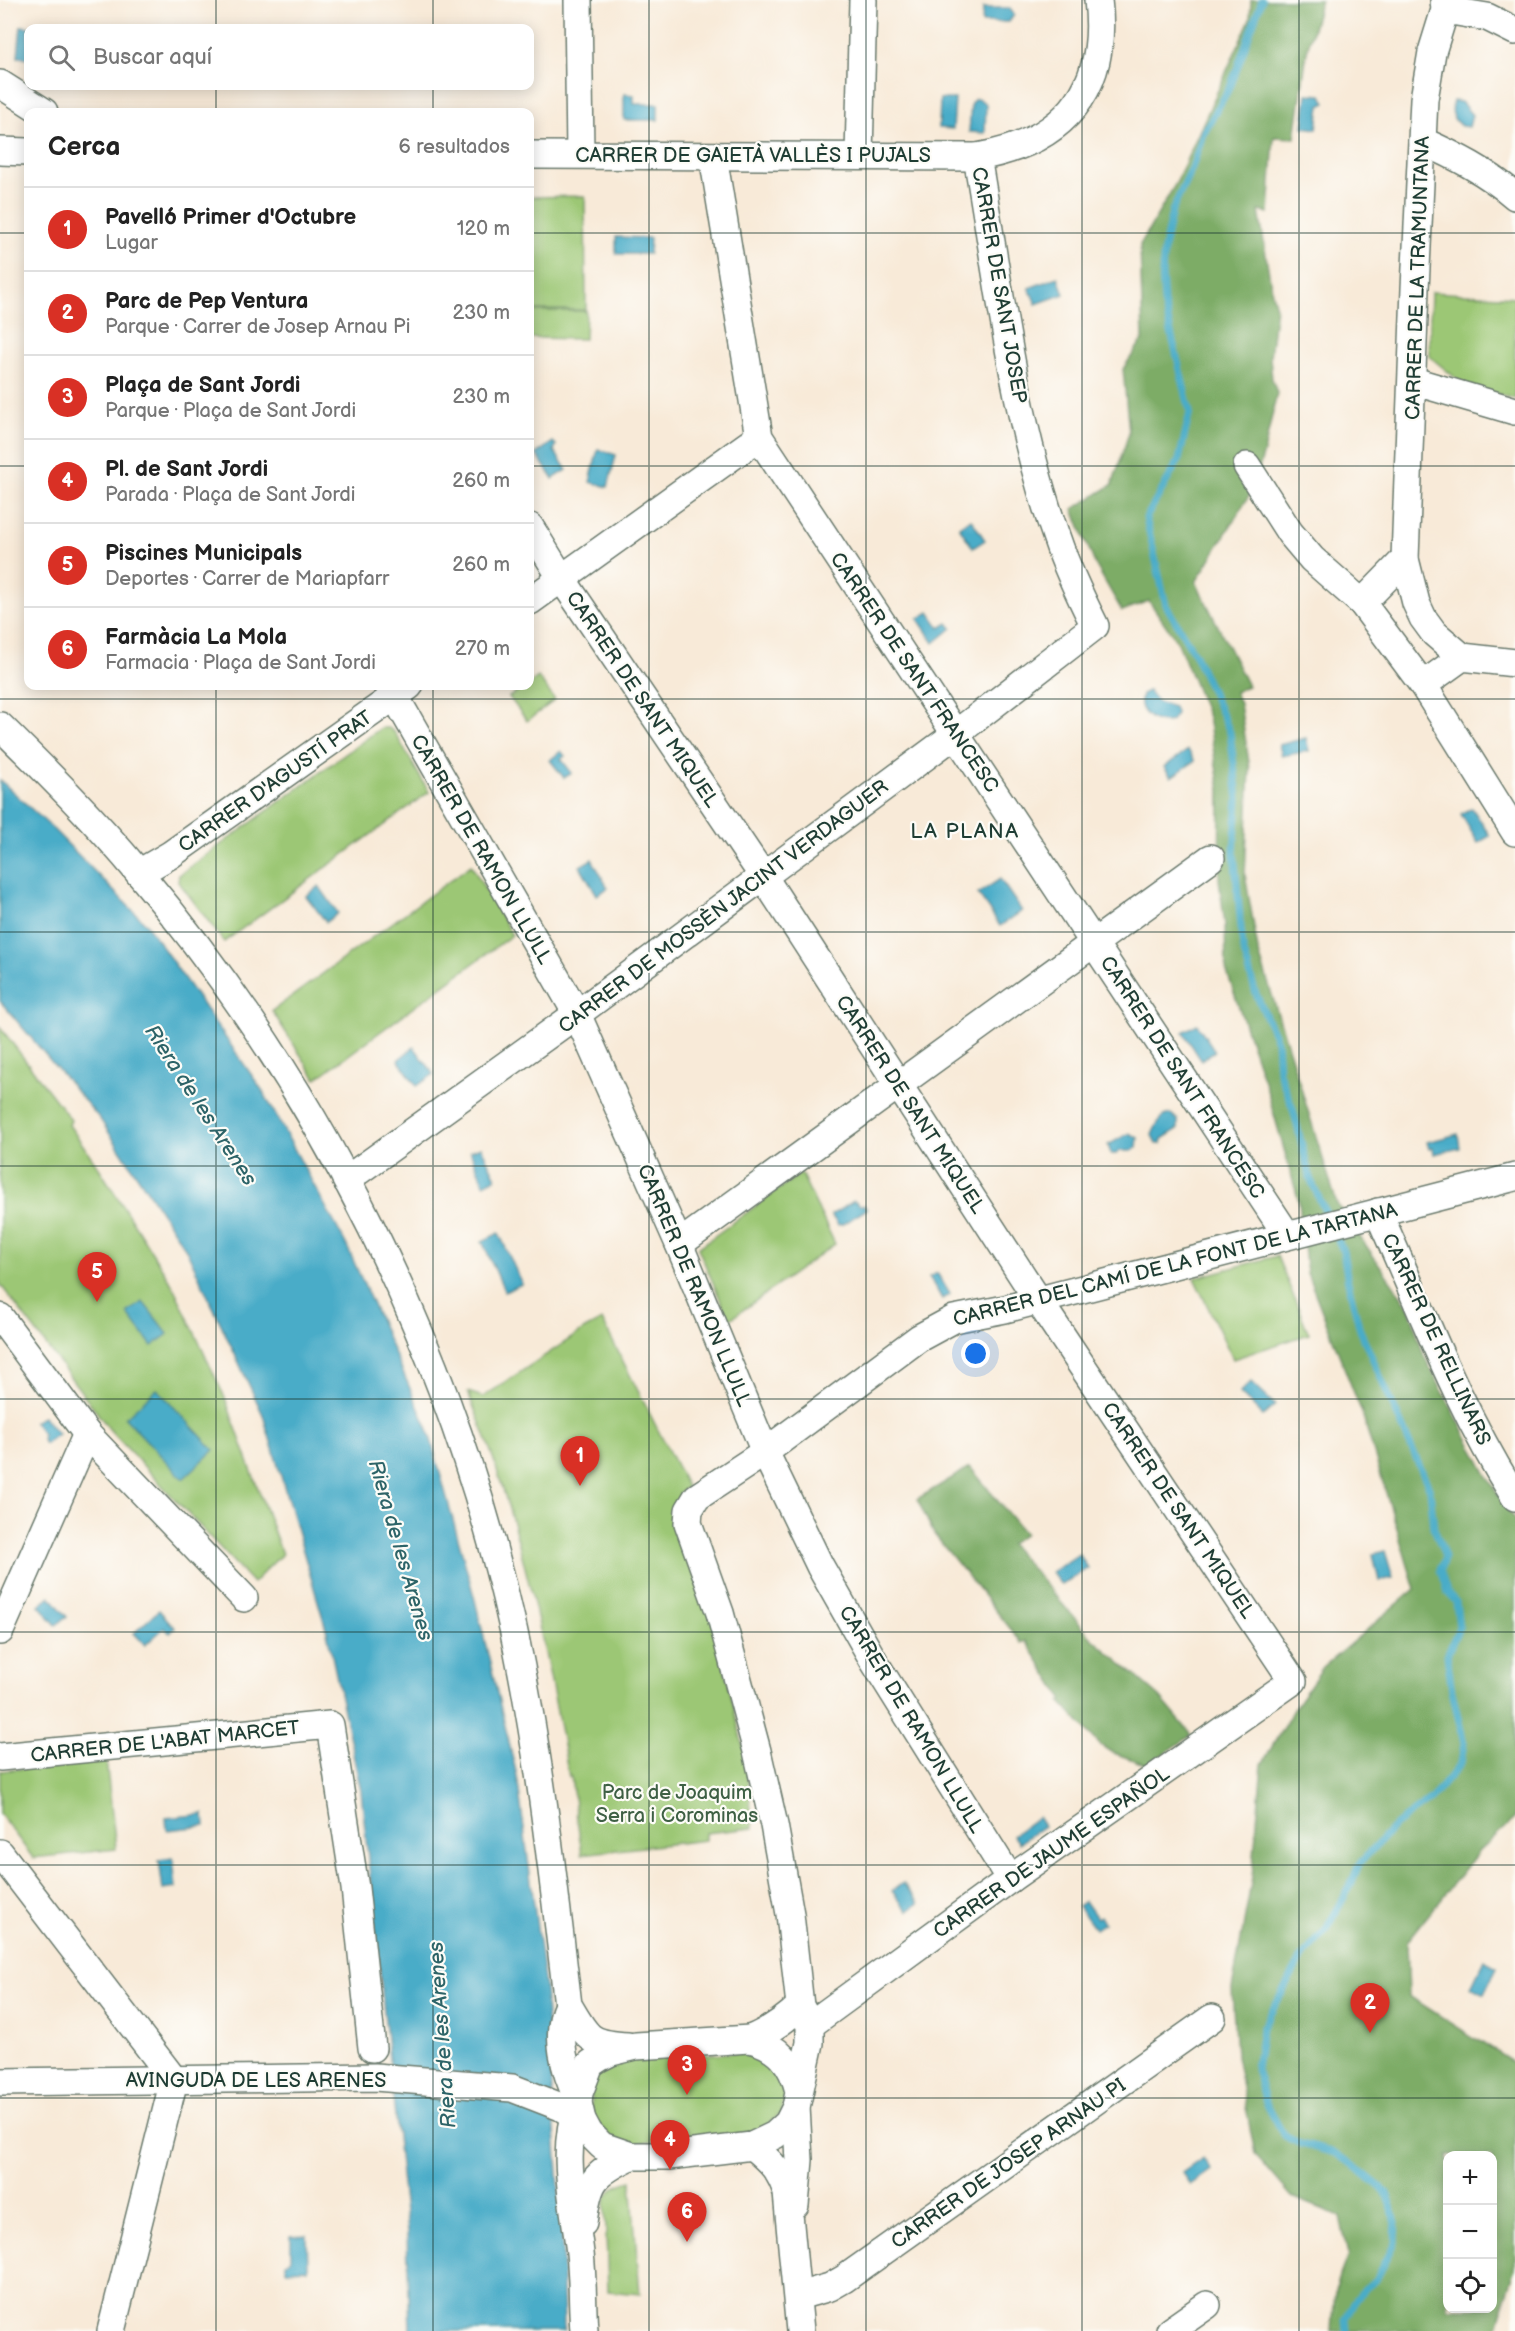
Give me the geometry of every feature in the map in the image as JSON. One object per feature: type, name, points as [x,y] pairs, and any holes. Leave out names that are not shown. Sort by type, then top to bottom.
[{"type":"street","points":[[578,0],[580,154]]},
{"type":"street","points":[[859,155],[862,0]]},
{"type":"street","name":"CARRER DE SANT JOSEP","points":[[1095,626],[1056,538],[1030,448],[1016,382],[977,157],[1019,147],[1058,124],[1082,98],[1094,71],[1100,41],[1098,0]]},
{"type":"street","points":[[1445,5],[1487,17],[1515,31]]},
{"type":"street","name":"CARRER DE LA TRAMUNTANA","points":[[1445,5],[1424,99],[1405,559],[1416,603],[1423,618],[1434,633],[1462,657]]},
{"type":"street","points":[[0,84],[38,108]]},
{"type":"street","points":[[1422,141],[1464,160],[1515,196]]},
{"type":"street","points":[[0,151],[24,152]]},
{"type":"street","name":"CARRER DE GAIETÀ VALLÈS I PUJALS","points":[[534,155],[977,157]]},
{"type":"street","name":"CARRER DE SANT FRANCESC","points":[[713,156],[759,437],[1287,1235]]},
{"type":"street","points":[[1413,381],[1515,411]]},
{"type":"street","points":[[534,598],[759,437]]},
{"type":"street","points":[[1247,466],[1290,533],[1312,559],[1362,603],[1423,685],[1515,831]]},
{"type":"street","name":"CARRER DE SANT MIQUEL","points":[[534,533],[562,579],[763,876],[1038,1299],[1293,1681]]},
{"type":"street","points":[[1362,603],[1405,559]]},
{"type":"street","name":"CARRER DE MOSSÈN JACINT VERDAGUER","points":[[346,1180],[577,1014],[957,733],[1095,626]]},
{"type":"street","points":[[1423,685],[1462,657],[1515,663]]},
{"type":"street","name":"CARRER D'AGUSTÍ PRAT","points":[[139,873],[170,855],[397,690]]},
{"type":"street","name":"CARRER DE RAMON LLULL","points":[[399,690],[577,1014],[679,1244],[765,1452],[820,1566],[875,1663],[1010,1879]]},
{"type":"street","points":[[0,726],[50,775],[139,873],[238,1003],[284,1073],[346,1180],[401,1292],[441,1391],[480,1504],[499,1571],[525,1683],[539,1765],[568,2005],[581,2030],[590,2038],[602,2043],[636,2046],[750,2039],[766,2043],[777,2051],[795,2076],[798,2099],[799,2160],[790,2233]]},
{"type":"street","points":[[679,1244],[1211,858]]},
{"type":"street","name":"CARRER DEL CAMÍ DE LA FONT DE LA TARTANA","points":[[798,2099],[810,2043],[790,1914],[774,1825],[757,1751],[720,1612],[688,1523],[689,1510],[697,1497],[765,1452],[934,1328],[954,1319],[1515,1177]]},
{"type":"street","name":"CARRER DE RELLINARS","points":[[1378,1212],[1448,1373],[1515,1497]]},
{"type":"street","points":[[0,1317],[87,1434],[244,1598]]},
{"type":"street","points":[[0,1631],[87,1434]]},
{"type":"street","name":"CARRER DE JAUME ESPAÑOL","points":[[750,2039],[769,2032],[783,2022],[805,2015],[1010,1879],[1293,1681]]},
{"type":"street","name":"CARRER DE L'ABAT MARCET","points":[[0,1757],[330,1725],[355,1888],[372,2048]]},
{"type":"street","points":[[0,1853],[174,2080],[111,2331]]},
{"type":"street","points":[[568,2005],[563,2015],[572,2069],[582,2082],[570,2138],[569,2162],[572,2205],[580,2254],[584,2331]]},
{"type":"street","name":"CARRER DE JOSEP ARNAU PI","points":[[798,2296],[830,2287],[844,2278],[1212,2018]]},
{"type":"street","name":"AVINGUDA DE LES ARENES","points":[[512,2088],[572,2069],[611,2052],[636,2046]]},
{"type":"street","name":"AVINGUDA DE LES ARENES","points":[[0,2082],[375,2077],[512,2088],[575,2109]]},
{"type":"street","points":[[575,2109],[589,2133],[602,2146],[631,2156],[669,2156],[752,2146],[782,2129],[798,2099]]},
{"type":"street","points":[[752,2146],[777,2168],[787,2193],[800,2331]]},
{"type":"street","points":[[580,2254],[585,2202],[592,2181],[612,2165],[631,2156]]},
{"type":"street","points":[[1170,2331],[1208,2305]]},
{"type":"green space","points":[[1251,0],[1321,0],[1307,51],[1295,138],[1274,137],[1269,213],[1259,211],[1276,307],[1270,357],[1272,379],[1277,393],[1264,452],[1252,491],[1196,582],[1248,686],[1235,692],[1240,704],[1250,769],[1245,875],[1258,950],[1337,1204],[1409,1307],[1424,1356],[1493,1486],[1515,1521],[1515,1818],[1479,1851],[1407,1942],[1409,1996],[1515,2064],[1515,2271],[1495,2331],[1332,2331],[1335,2290],[1348,2255],[1340,2216],[1292,2197],[1255,2154],[1236,2056],[1232,1989],[1252,1878],[1262,1764],[1295,1707],[1323,1667],[1415,1589],[1362,1413],[1307,1273],[1299,1202],[1267,1090],[1226,969],[1225,926],[1219,879],[1220,790],[1208,717],[1178,643],[1149,601],[1122,611],[1095,564],[1073,509],[1112,485],[1129,433],[1123,369],[1143,339],[1140,245],[1176,183],[1250,19]]},
{"type":"green space","points":[[585,196],[586,310],[534,310],[534,197]]},
{"type":"green space","points":[[1431,292],[1515,297],[1515,399],[1463,384],[1429,356]]},
{"type":"green space","points":[[534,311],[586,311],[585,339],[534,338]]},
{"type":"green space","points":[[538,677],[555,700],[527,721],[509,697],[520,690],[534,690],[534,680]]},
{"type":"green space","points":[[381,728],[389,728],[395,733],[429,792],[224,942],[178,881],[179,875]]},
{"type":"green space","points":[[471,865],[512,935],[316,1079],[272,1011]]},
{"type":"green space","points":[[0,1027],[71,1120],[69,1125],[99,1168],[173,1286],[225,1398],[282,1554],[253,1583],[110,1430],[0,1284]]},
{"type":"green space","points":[[801,1173],[835,1244],[729,1320],[698,1248]]},
{"type":"green space","points":[[1277,1256],[1309,1334],[1233,1359],[1194,1278]]},
{"type":"green space","name":"Parc de Joaquim Serra i Corominas","points":[[602,1320],[687,1487],[680,1492],[677,1529],[714,1623],[745,1755],[753,1828],[705,1833],[705,1840],[582,1854],[571,1777],[569,1777],[530,1586],[495,1463],[468,1392],[483,1397]]},
{"type":"green space","points":[[970,1467],[1025,1534],[1010,1544],[1092,1638],[1160,1697],[1192,1735],[1147,1765],[1111,1752],[1100,1745],[1061,1702],[1063,1699],[1026,1641],[1022,1643],[934,1534],[917,1499]]},
{"type":"green space","points":[[106,1760],[116,1849],[33,1858],[0,1814],[0,1771]]},
{"type":"green space","points":[[756,2051],[776,2060],[785,2090],[780,2114],[762,2129],[739,2134],[628,2144],[614,2142],[590,2115],[592,2079],[596,2072],[623,2060]]},
{"type":"green space","points":[[631,2181],[640,2294],[608,2291],[605,2202],[608,2194],[614,2188]]},
{"type":"water","points":[[983,8],[1010,8],[1014,15],[1009,22],[982,22]]},
{"type":"water","points":[[21,26],[24,26],[24,58],[18,57]]},
{"type":"water","points":[[624,94],[634,95],[634,104],[658,104],[658,120],[624,120]]},
{"type":"water","points":[[1307,94],[1322,95],[1326,103],[1320,106],[1317,129],[1303,127]]},
{"type":"water","points":[[940,99],[955,99],[953,129],[939,128]]},
{"type":"water","points":[[975,99],[986,104],[985,133],[969,132],[971,103]]},
{"type":"water","points":[[1453,101],[1461,102],[1472,115],[1469,127],[1461,126],[1453,117],[1451,108]]},
{"type":"water","points":[[616,237],[650,238],[649,254],[616,254]]},
{"type":"water","points":[[1058,277],[1064,294],[1036,304],[1029,288]]},
{"type":"water","points":[[553,442],[556,445],[554,451],[567,470],[553,479],[536,454]]},
{"type":"water","points":[[598,449],[616,455],[608,487],[590,482]]},
{"type":"water","points":[[971,519],[985,540],[973,548],[959,527]]},
{"type":"water","points":[[929,612],[940,628],[948,623],[952,628],[934,643],[918,619]]},
{"type":"water","points":[[1148,691],[1158,702],[1174,707],[1176,713],[1172,721],[1159,721],[1144,712],[1142,694]]},
{"type":"water","points":[[1306,738],[1309,751],[1282,756],[1279,745]]},
{"type":"water","points":[[1188,750],[1195,761],[1171,777],[1164,767]]},
{"type":"water","points":[[561,751],[565,756],[561,759],[572,773],[564,778],[550,760]]},
{"type":"water","name":"Riera de les Arenes","points":[[0,780],[51,827],[147,925],[262,1090],[346,1244],[428,1429],[475,1600],[517,1776],[545,1987],[562,2230],[564,2331],[410,2331],[407,2232],[361,1791],[327,1632],[263,1415],[187,1251],[100,1119],[0,1001]]},
{"type":"water","points":[[1472,808],[1490,836],[1478,843],[1461,814]]},
{"type":"water","points":[[592,859],[608,888],[597,895],[580,866]]},
{"type":"water","points":[[1000,879],[1022,911],[1000,926],[978,894]]},
{"type":"water","points":[[319,886],[338,913],[326,922],[306,896]]},
{"type":"water","points":[[1197,1024],[1215,1051],[1201,1060],[1183,1032]]},
{"type":"water","points":[[414,1047],[434,1074],[417,1086],[398,1060]]},
{"type":"water","points":[[1171,1114],[1178,1120],[1178,1129],[1162,1139],[1161,1144],[1156,1144],[1152,1135],[1155,1128],[1161,1119]]},
{"type":"water","points":[[1129,1133],[1138,1138],[1137,1147],[1131,1151],[1111,1154],[1108,1145]]},
{"type":"water","points":[[1458,1134],[1460,1148],[1434,1154],[1433,1148],[1429,1149],[1427,1142]]},
{"type":"water","points":[[481,1147],[496,1178],[484,1184],[470,1151]]},
{"type":"water","points":[[854,1201],[864,1205],[867,1209],[838,1225],[831,1215]]},
{"type":"water","points":[[499,1233],[522,1284],[505,1292],[482,1241]]},
{"type":"water","points":[[937,1273],[950,1294],[942,1299],[929,1277]]},
{"type":"water","points":[[143,1302],[168,1334],[152,1346],[127,1313]]},
{"type":"water","points":[[1251,1382],[1275,1405],[1263,1416],[1240,1393]]},
{"type":"water","points":[[157,1389],[214,1450],[183,1479],[125,1418]]},
{"type":"water","points":[[43,1416],[58,1434],[45,1444],[42,1440],[43,1434],[34,1422]]},
{"type":"water","points":[[1385,1551],[1393,1578],[1379,1581],[1373,1554]]},
{"type":"water","points":[[1079,1554],[1088,1568],[1061,1585],[1052,1572]]},
{"type":"water","points":[[50,1596],[67,1617],[56,1625],[39,1605]]},
{"type":"water","points":[[159,1610],[175,1628],[170,1633],[164,1628],[145,1645],[134,1633]]},
{"type":"water","points":[[204,1814],[205,1826],[167,1830],[166,1818]]},
{"type":"water","points":[[1038,1817],[1044,1826],[1019,1843],[1013,1835]]},
{"type":"water","points":[[173,1858],[176,1888],[163,1890],[159,1860]]},
{"type":"water","points":[[903,1883],[919,1903],[908,1911],[892,1891]]},
{"type":"water","points":[[1085,1901],[1097,1918],[1100,1916],[1104,1923],[1095,1929],[1078,1906]]},
{"type":"water","points":[[1484,1960],[1497,1967],[1484,1994],[1471,1987]]},
{"type":"water","points":[[1203,2158],[1211,2170],[1190,2185],[1182,2173]]},
{"type":"water","points":[[307,2235],[308,2269],[286,2270],[286,2262],[291,2258],[291,2236]]},
{"type":"waterway","points":[[1262,0],[1231,85],[1203,134],[1192,168],[1172,211],[1164,248],[1162,273],[1164,303],[1190,412],[1179,460],[1146,518],[1166,605],[1195,655],[1230,732],[1238,799],[1234,852],[1243,949],[1256,994],[1277,1041],[1279,1072],[1293,1109],[1310,1178],[1328,1218]]},
{"type":"waterway","points":[[1334,1231],[1343,1251],[1360,1330],[1430,1490],[1434,1528],[1445,1557],[1440,1570],[1447,1592],[1456,1602],[1459,1627],[1447,1655],[1452,1691],[1464,1743],[1461,1763],[1431,1799],[1395,1825],[1359,1864],[1350,1887],[1325,1931],[1302,1957],[1262,2029],[1256,2069],[1266,2103],[1284,2136],[1301,2144],[1335,2153],[1362,2172],[1385,2191],[1396,2218],[1395,2243],[1376,2280],[1363,2290],[1354,2302],[1346,2318],[1347,2331]]},
{"type":"place","name":"Piscines Municipals","points":[[97,1302]]},
{"type":"place","name":"Pavelló Primer d'Octubre","points":[[580,1486]]},
{"type":"place","name":"Parc de Pep Ventura","points":[[1370,2033]]},
{"type":"place","name":"Plaça de Sant Jordi","points":[[687,2095]]},
{"type":"place","name":"Pl. de Sant Jordi","points":[[670,2170]]},
{"type":"place","name":"Farmàcia La Mola","points":[[687,2242]]},
{"type":"district","name":"LA PLANA","points":[[965,831]]}]
